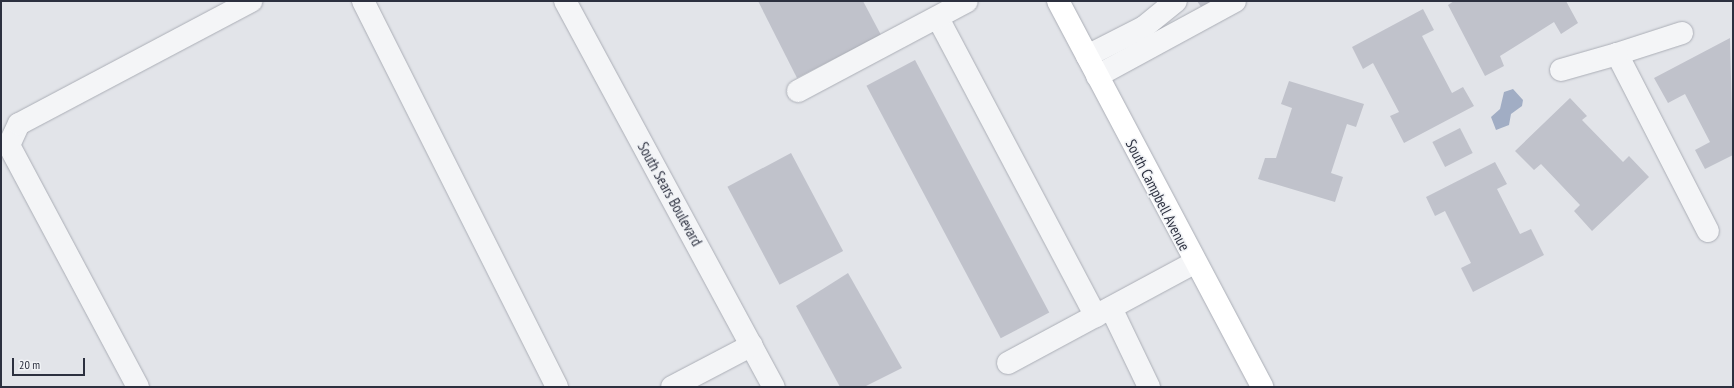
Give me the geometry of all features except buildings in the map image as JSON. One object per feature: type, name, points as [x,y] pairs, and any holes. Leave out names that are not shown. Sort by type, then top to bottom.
[{"type":"main road","name":"South Campbell Avenue","points":[[1058,1],[1194,263],[1262,387]]},
{"type":"street","points":[[138,387],[9,145],[19,124],[251,1]]},
{"type":"street","points":[[363,1],[557,387]]},
{"type":"street","name":"South Sears Boulevard","points":[[565,1],[774,387]]},
{"type":"street","points":[[798,91],[966,1]]},
{"type":"street","points":[[1087,56],[1144,26],[1176,1]]},
{"type":"street","points":[[1098,76],[1235,1]]},
{"type":"street","points":[[939,20],[1104,312],[1149,387]]},
{"type":"street","points":[[1561,70],[1682,34]]},
{"type":"street","points":[[1617,54],[1708,231]]},
{"type":"street","points":[[1008,363],[1194,263]]},
{"type":"street","points":[[672,387],[752,345]]},
{"type":"water","points":[[1513,89],[1523,100],[1522,106],[1511,114],[1509,125],[1496,130],[1491,117],[1500,109],[1504,92]]}]
